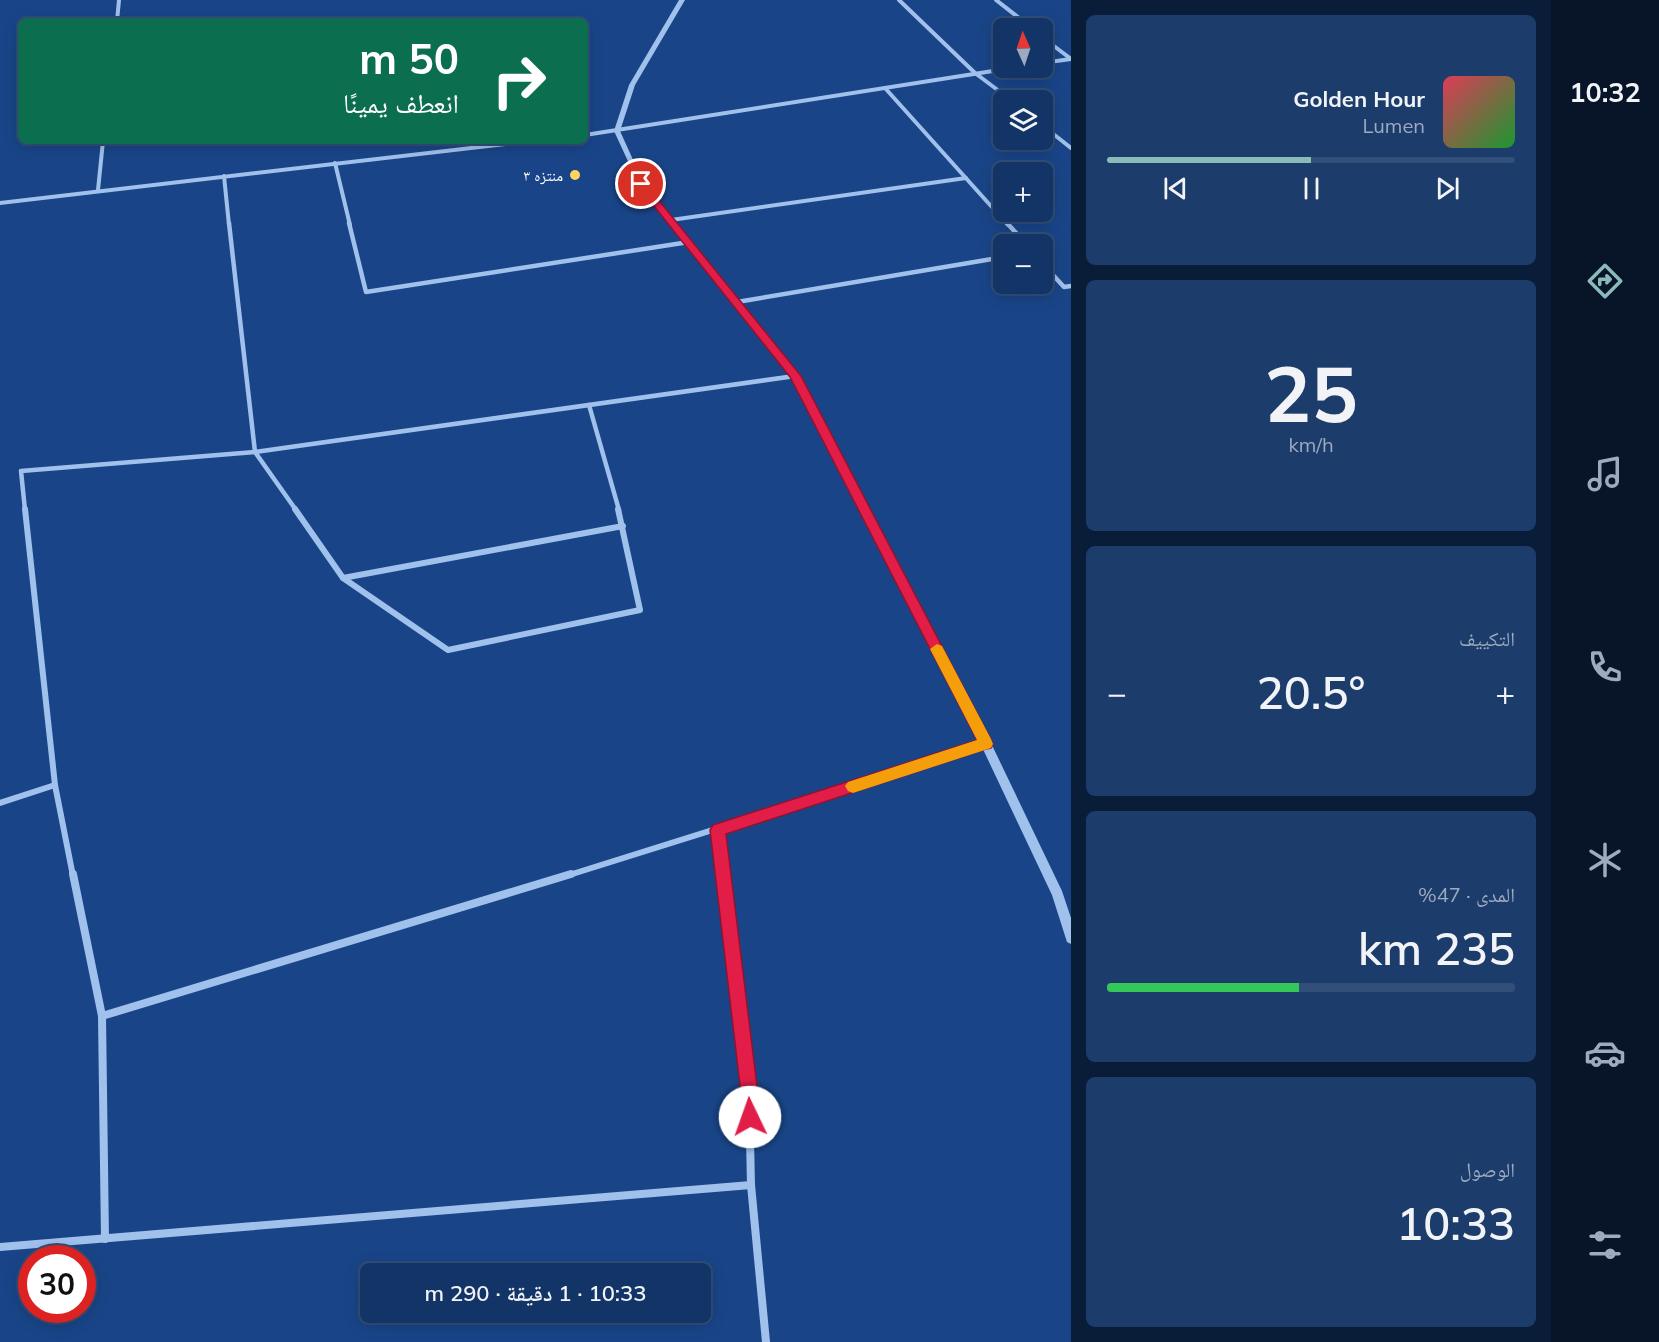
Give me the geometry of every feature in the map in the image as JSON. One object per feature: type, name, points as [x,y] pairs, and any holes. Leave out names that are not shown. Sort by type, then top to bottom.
[{"type":"street","points":[[117,18],[119,0]]},
{"type":"street","points":[[682,0],[632,85],[617,131],[641,184],[795,376],[986,744],[1058,895],[1071,938]]},
{"type":"street","points":[[899,0],[975,73],[998,90]]},
{"type":"street","points":[[996,0],[1019,18]]},
{"type":"street","points":[[1053,45],[1071,59],[1053,61]]},
{"type":"street","points":[[588,135],[993,71]]},
{"type":"street","points":[[885,88],[1017,234]]},
{"type":"street","points":[[1053,134],[1071,148]]},
{"type":"street","points":[[98,190],[103,144]]},
{"type":"street","points":[[0,203],[504,144]]},
{"type":"street","points":[[334,163],[366,292],[689,242]]},
{"type":"street","points":[[224,176],[255,452],[343,578],[448,650],[640,610],[623,526],[589,405]]},
{"type":"street","points":[[671,220],[966,178]]},
{"type":"street","points":[[736,302],[993,259]]},
{"type":"street","points":[[1053,275],[1064,287],[1071,286]]},
{"type":"street","points":[[105,1239],[102,1016],[55,785],[21,471],[255,452],[795,376]]},
{"type":"street","points":[[343,578],[623,526]]},
{"type":"street","points":[[102,1016],[718,830],[986,744]]},
{"type":"street","points":[[0,803],[55,785]]},
{"type":"street","points":[[718,830],[749,1094],[751,1185],[766,1342]]},
{"type":"street","points":[[0,1247],[751,1185]]},
{"type":"slow traffic","points":[[853,786],[986,744],[937,649]]},
{"type":"place","name":"منتزه ٣","points":[[575,175]]},
{"type":"route","points":[[641,184],[795,376],[986,744],[718,830],[750,1117]]}]
